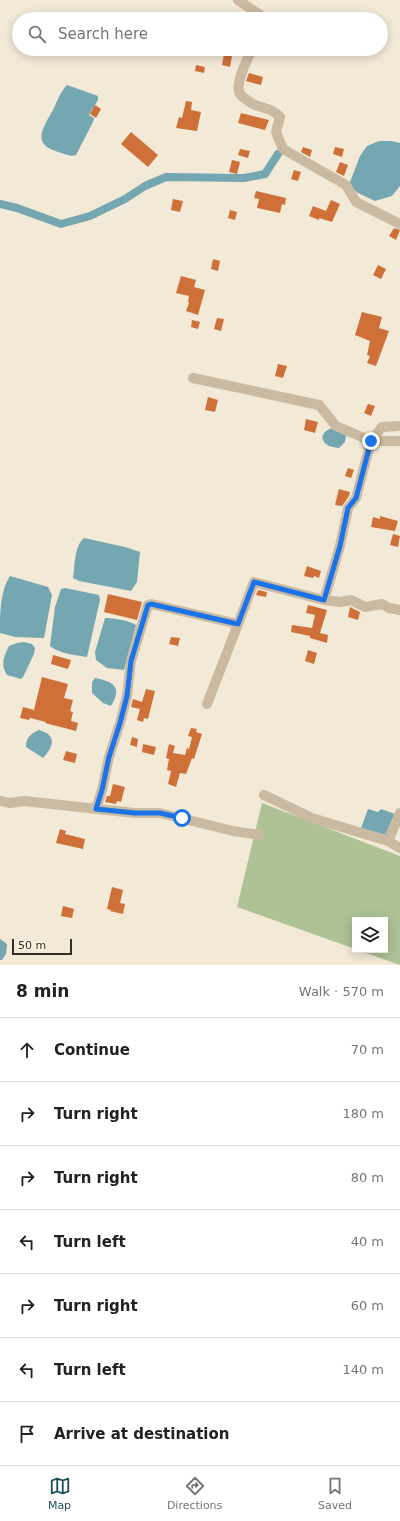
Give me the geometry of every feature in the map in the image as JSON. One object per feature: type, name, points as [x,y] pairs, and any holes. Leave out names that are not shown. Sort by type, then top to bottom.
[{"type":"street","points":[[238,0],[256,12]]},
{"type":"street","points":[[249,56],[241,74],[239,90],[240,95],[255,104],[276,112],[280,117],[276,132],[283,149],[346,185],[356,202],[400,224]]},
{"type":"street","points":[[193,378],[319,405],[336,426],[371,441],[400,441]]},
{"type":"street","points":[[324,600],[340,546],[348,508],[356,498],[371,441],[382,427],[400,426]]},
{"type":"street","points":[[207,704],[254,582],[324,600],[340,602],[350,600],[365,607],[382,604],[389,608],[400,610]]},
{"type":"street","points":[[96,809],[102,790],[109,757],[127,696],[131,661],[148,605],[151,604],[238,624]]},
{"type":"street","points":[[264,795],[312,818],[388,841],[400,848]]},
{"type":"street","points":[[0,801],[10,803],[24,801],[135,813],[160,813],[233,831],[259,835]]},
{"type":"street","points":[[388,841],[400,813]]},
{"type":"green space","points":[[262,803],[400,856],[400,965],[366,953],[388,953],[388,917],[352,917],[352,948],[237,907]]},
{"type":"water","points":[[67,85],[98,96],[98,100],[89,115],[94,118],[93,122],[76,155],[72,156],[49,148],[44,144],[41,136],[46,122]]},
{"type":"water","points":[[379,141],[400,143],[400,186],[392,196],[375,201],[358,193],[352,188],[350,182],[360,156],[367,146]]},
{"type":"water","points":[[333,428],[346,435],[345,442],[339,448],[329,446],[323,439],[325,432]]},
{"type":"water","points":[[84,538],[125,547],[140,552],[137,582],[131,591],[79,581],[73,578],[78,546]]},
{"type":"water","points":[[10,576],[48,587],[52,595],[44,638],[15,637],[0,633],[2,596]]},
{"type":"water","points":[[65,588],[99,595],[100,600],[87,657],[73,655],[54,649],[50,646],[55,607],[61,589]]},
{"type":"water","points":[[105,618],[112,618],[136,625],[124,670],[107,668],[96,660],[95,652]]},
{"type":"water","points":[[24,642],[32,644],[35,648],[34,654],[23,677],[21,679],[7,675],[3,664],[4,657],[9,646]]},
{"type":"water","points":[[95,678],[107,681],[115,686],[116,694],[111,706],[103,703],[92,693],[92,682]]},
{"type":"water","points":[[39,730],[49,735],[52,741],[50,749],[43,758],[26,747],[29,737]]},
{"type":"water","points":[[368,809],[378,812],[381,809],[395,814],[386,835],[361,828]]},
{"type":"water","points":[[0,939],[7,944],[6,954],[2,960],[0,960]]},
{"type":"building","points":[[224,56],[232,56],[230,67],[222,65]]},
{"type":"building","points":[[196,65],[205,67],[204,73],[195,71]]},
{"type":"building","points":[[249,73],[263,77],[261,85],[246,81]]},
{"type":"building","points":[[186,101],[192,102],[191,110],[201,112],[197,131],[176,128],[179,117],[182,118]]},
{"type":"building","points":[[95,105],[101,109],[96,118],[90,114]]},
{"type":"building","points":[[241,113],[269,120],[265,130],[238,123]]},
{"type":"building","points":[[131,132],[158,155],[148,167],[121,144]]},
{"type":"building","points":[[303,147],[312,150],[310,157],[301,152]]},
{"type":"building","points":[[335,147],[344,149],[342,157],[333,154]]},
{"type":"building","points":[[240,149],[250,151],[248,158],[238,155]]},
{"type":"building","points":[[232,160],[240,162],[237,174],[229,172]]},
{"type":"building","points":[[340,162],[348,165],[344,176],[336,172]]},
{"type":"building","points":[[294,170],[301,172],[298,181],[291,179]]},
{"type":"building","points":[[256,191],[286,198],[285,205],[282,204],[280,213],[257,208],[259,199],[254,198]]},
{"type":"building","points":[[173,199],[183,201],[180,212],[171,210]]},
{"type":"building","points":[[331,200],[340,204],[332,222],[319,218],[319,220],[309,216],[313,206],[326,211]]},
{"type":"building","points":[[230,210],[237,212],[235,220],[228,218]]},
{"type":"building","points":[[394,228],[400,230],[396,240],[389,236]]},
{"type":"building","points":[[213,259],[220,261],[218,271],[211,269]]},
{"type":"building","points":[[378,265],[386,269],[381,279],[373,275]]},
{"type":"building","points":[[181,276],[196,280],[194,287],[205,290],[198,315],[186,311],[189,303],[189,296],[176,293]]},
{"type":"building","points":[[362,312],[382,317],[379,328],[389,331],[376,366],[367,363],[370,356],[367,355],[370,341],[355,335]]},
{"type":"building","points":[[217,318],[224,319],[221,331],[214,329]]},
{"type":"building","points":[[192,320],[200,322],[198,329],[191,327]]},
{"type":"building","points":[[278,364],[287,366],[283,378],[275,376]]},
{"type":"building","points":[[208,397],[218,400],[215,412],[205,410]]},
{"type":"building","points":[[368,404],[375,406],[371,416],[364,413]]},
{"type":"building","points":[[306,419],[318,422],[315,433],[304,430]]},
{"type":"building","points":[[348,468],[354,470],[351,478],[345,476]]},
{"type":"building","points":[[339,489],[350,492],[342,506],[335,505]]},
{"type":"building","points":[[380,516],[398,521],[395,531],[371,527],[373,517],[380,519]]},
{"type":"building","points":[[393,534],[400,536],[398,547],[390,545]]},
{"type":"building","points":[[307,566],[321,571],[319,578],[314,576],[313,578],[304,576]]},
{"type":"building","points":[[258,590],[267,592],[266,597],[256,595]]},
{"type":"building","points":[[108,594],[142,602],[137,620],[104,612]]},
{"type":"building","points":[[308,605],[327,610],[320,633],[328,635],[327,643],[310,638],[310,636],[291,632],[292,625],[312,628],[315,615],[306,613]]},
{"type":"building","points":[[350,607],[360,612],[358,620],[348,617]]},
{"type":"building","points":[[171,637],[180,638],[178,646],[169,644]]},
{"type":"building","points":[[308,650],[317,653],[314,664],[305,661]]},
{"type":"building","points":[[53,655],[71,660],[68,669],[51,664]]},
{"type":"building","points":[[42,677],[68,684],[64,698],[73,700],[70,711],[73,712],[71,721],[78,723],[76,731],[30,718],[29,720],[20,718],[23,707],[34,710]]},
{"type":"building","points":[[146,689],[155,691],[148,719],[144,718],[143,722],[137,720],[140,709],[131,707],[133,699],[142,702]]},
{"type":"building","points":[[191,728],[197,729],[196,732],[202,734],[194,759],[192,758],[186,774],[180,773],[176,787],[168,784],[171,771],[167,770],[169,759],[166,758],[169,744],[175,746],[173,753],[185,755],[187,748],[189,749],[192,737],[188,736]]},
{"type":"building","points":[[132,737],[138,739],[137,747],[130,745]]},
{"type":"building","points":[[143,744],[156,747],[154,755],[142,752]]},
{"type":"building","points":[[66,751],[77,754],[75,763],[63,760]]},
{"type":"building","points":[[113,784],[125,787],[121,802],[117,801],[116,804],[105,802],[107,796],[110,796]]},
{"type":"building","points":[[60,829],[66,831],[65,834],[85,839],[83,849],[56,843]]},
{"type":"building","points":[[112,887],[123,890],[120,903],[125,904],[123,914],[107,909]]},
{"type":"building","points":[[63,906],[74,909],[72,918],[61,916]]},
{"type":"waterway","points":[[0,204],[17,208],[61,224],[90,216],[125,199],[145,186],[166,177],[244,178],[265,174],[278,154]]},
{"type":"route","points":[[182,818],[160,813],[135,813],[96,809],[102,790],[109,757],[127,696],[131,661],[148,605],[151,604],[238,624],[254,582],[324,600],[340,546],[348,508],[356,498],[371,441]]}]
